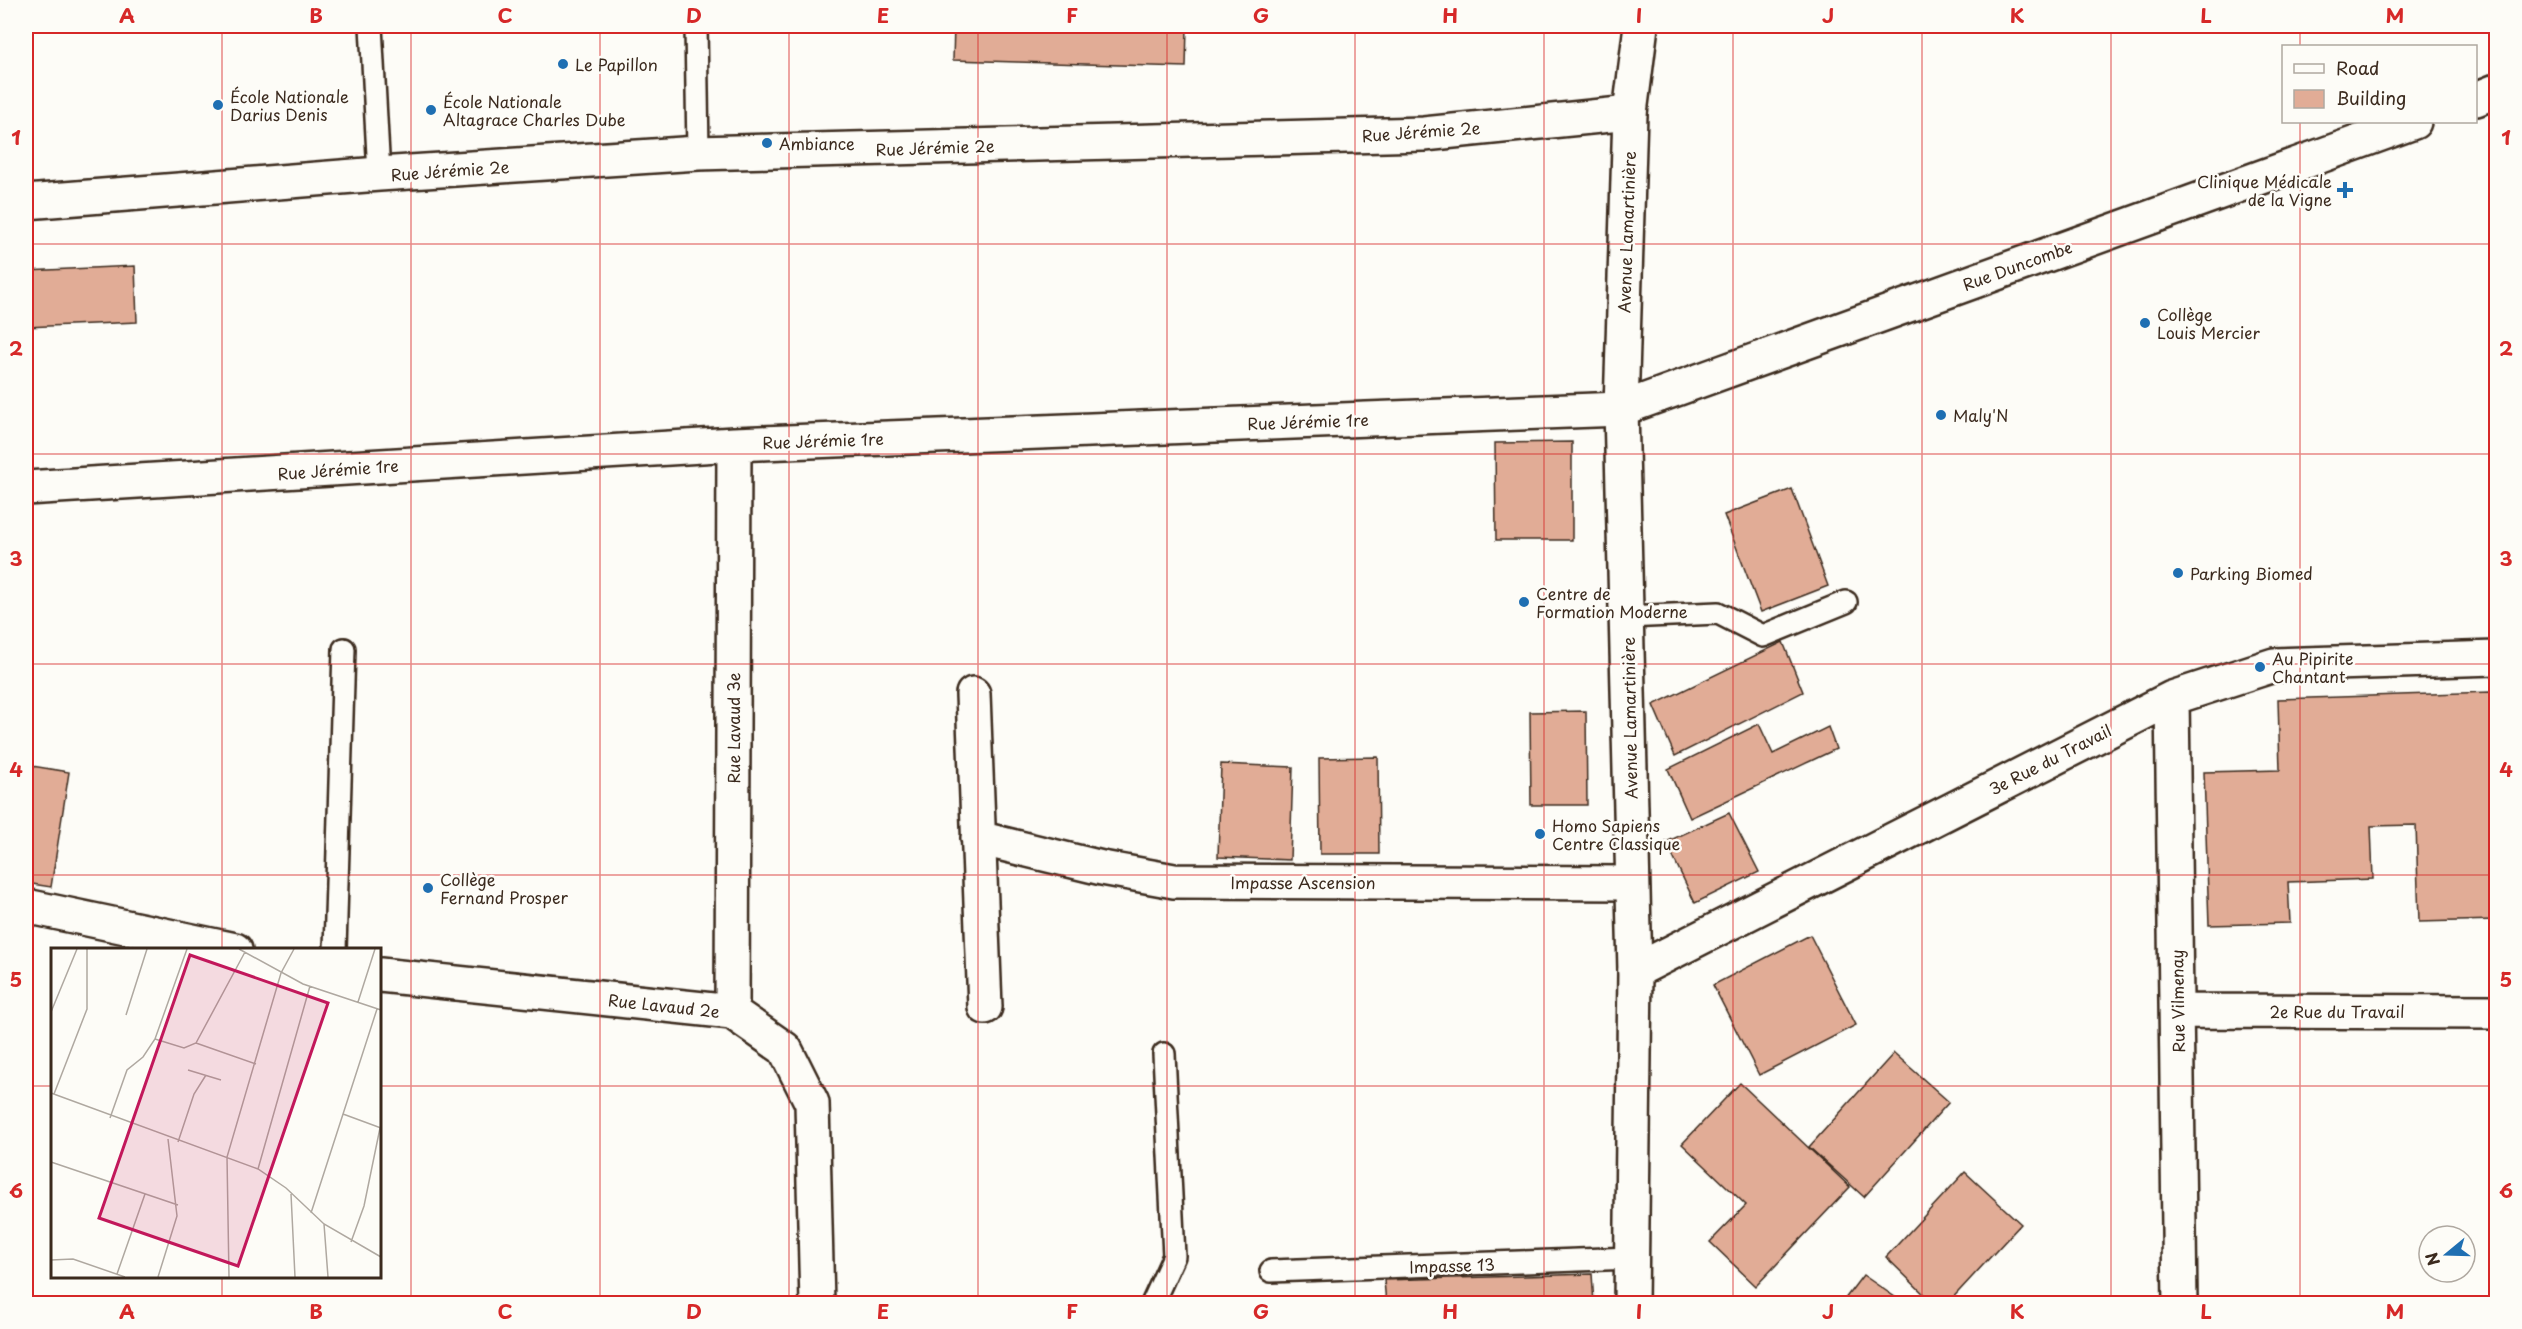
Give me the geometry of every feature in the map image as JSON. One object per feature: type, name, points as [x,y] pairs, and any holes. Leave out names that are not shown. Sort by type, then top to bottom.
[{"type":"street","name":"Avenue Lamartinière","points":[[1631,1304],[1635,971],[1621,409],[1629,113],[1641,26]]},
{"type":"street","points":[[2477,98],[2496,91]]},
{"type":"street","name":"Rue Jérémie 2e","points":[[26,202],[379,174],[698,153],[1424,134],[1629,113]]},
{"type":"street","name":"Rue Duncombe","points":[[1621,409],[2411,123]]},
{"type":"street","name":"Rue Jérémie 1re","points":[[26,488],[734,444],[1621,409]]},
{"type":"street","name":"Rue Lavaud 3e","points":[[732,1012],[734,444]]},
{"type":"street","name":"3e Rue du Travail","points":[[1635,971],[2172,698],[2274,665],[2496,658]]},
{"type":"street","points":[[973,694],[985,1007]]},
{"type":"street","name":"Rue Vilmenay","points":[[2172,698],[2178,1011],[2180,1304]]},
{"type":"street","name":"Impasse Ascension","points":[[978,838],[1102,868],[1174,881],[1632,883]]},
{"type":"street","points":[[26,906],[226,948]]},
{"type":"street","name":"Rue Lavaud 2e","points":[[381,975],[732,1012],[785,1049],[812,1103],[817,1304]]},
{"type":"street","name":"2e Rue du Travail","points":[[2178,1011],[2496,1012]]},
{"type":"lane","points":[[371,26],[379,174]]},
{"type":"lane","points":[[696,26],[698,153]]},
{"type":"lane","points":[[1626,617],[1718,613],[1763,636],[1846,602]]},
{"type":"lane","points":[[335,948],[344,650]]},
{"type":"lane","points":[[1152,1304],[1174,1256],[1164,1054]]},
{"type":"lane","name":"Impasse 13","points":[[1271,1271],[1632,1258]]},
{"type":"building","points":[[954,26],[1187,26],[1186,67],[953,60]]},
{"type":"building","points":[[135,266],[137,322],[26,327],[26,271]]},
{"type":"building","points":[[1572,442],[1572,540],[1496,540],[1495,443]]},
{"type":"building","points":[[1792,489],[1828,586],[1761,612],[1724,515]]},
{"type":"building","points":[[1783,642],[1803,692],[1675,756],[1653,705]]},
{"type":"building","points":[[2491,692],[2496,920],[2419,922],[2416,825],[2371,826],[2373,879],[2288,882],[2290,923],[2209,925],[2204,772],[2280,770],[2278,699]]},
{"type":"building","points":[[1586,711],[1587,805],[1531,805],[1530,712]]},
{"type":"building","points":[[1759,724],[1773,754],[1828,727],[1836,749],[1690,818],[1668,769]]},
{"type":"building","points":[[1378,757],[1379,854],[1320,854],[1319,758]]},
{"type":"building","points":[[1221,764],[1293,767],[1290,860],[1218,857]]},
{"type":"building","points":[[26,765],[69,772],[51,887],[26,883]]},
{"type":"building","points":[[1729,813],[1759,872],[1695,903],[1666,842]]},
{"type":"building","points":[[1810,935],[1856,1025],[1759,1075],[1713,985]]},
{"type":"building","points":[[1894,1053],[1949,1102],[1864,1197],[1809,1147]]},
{"type":"building","points":[[1740,1083],[1850,1187],[1756,1286],[1710,1242],[1746,1205],[1682,1144]]},
{"type":"building","points":[[1965,1172],[2021,1224],[1947,1304],[1934,1304],[1886,1257]]},
{"type":"building","points":[[1592,1274],[1594,1304],[1386,1304],[1384,1280]]},
{"type":"building","points":[[1863,1275],[1905,1304],[1841,1304]]},
{"type":"place","name":"Le Papillon","points":[[563,64]]},
{"type":"place","name":"École Nationale Darius Denis","points":[[218,105]]},
{"type":"place","name":"École Nationale Altagrace Charles Dube","points":[[431,110]]},
{"type":"place","name":"Ambiance","points":[[767,143]]},
{"type":"place","name":"Clinique Médicale de la Vigne","points":[[2345,190]]},
{"type":"place","name":"Collège Louis Mercier","points":[[2145,323]]},
{"type":"place","name":"Maly'N","points":[[1941,415]]},
{"type":"place","name":"Parking Biomed","points":[[2178,573]]},
{"type":"place","name":"Centre de Formation Moderne","points":[[1524,602]]},
{"type":"place","name":"Au Pipirite Chantant","points":[[2260,667]]},
{"type":"place","name":"Homo Sapiens Centre Classique","points":[[1540,834]]},
{"type":"place","name":"Collège Fernand Prosper","points":[[428,888]]}]
